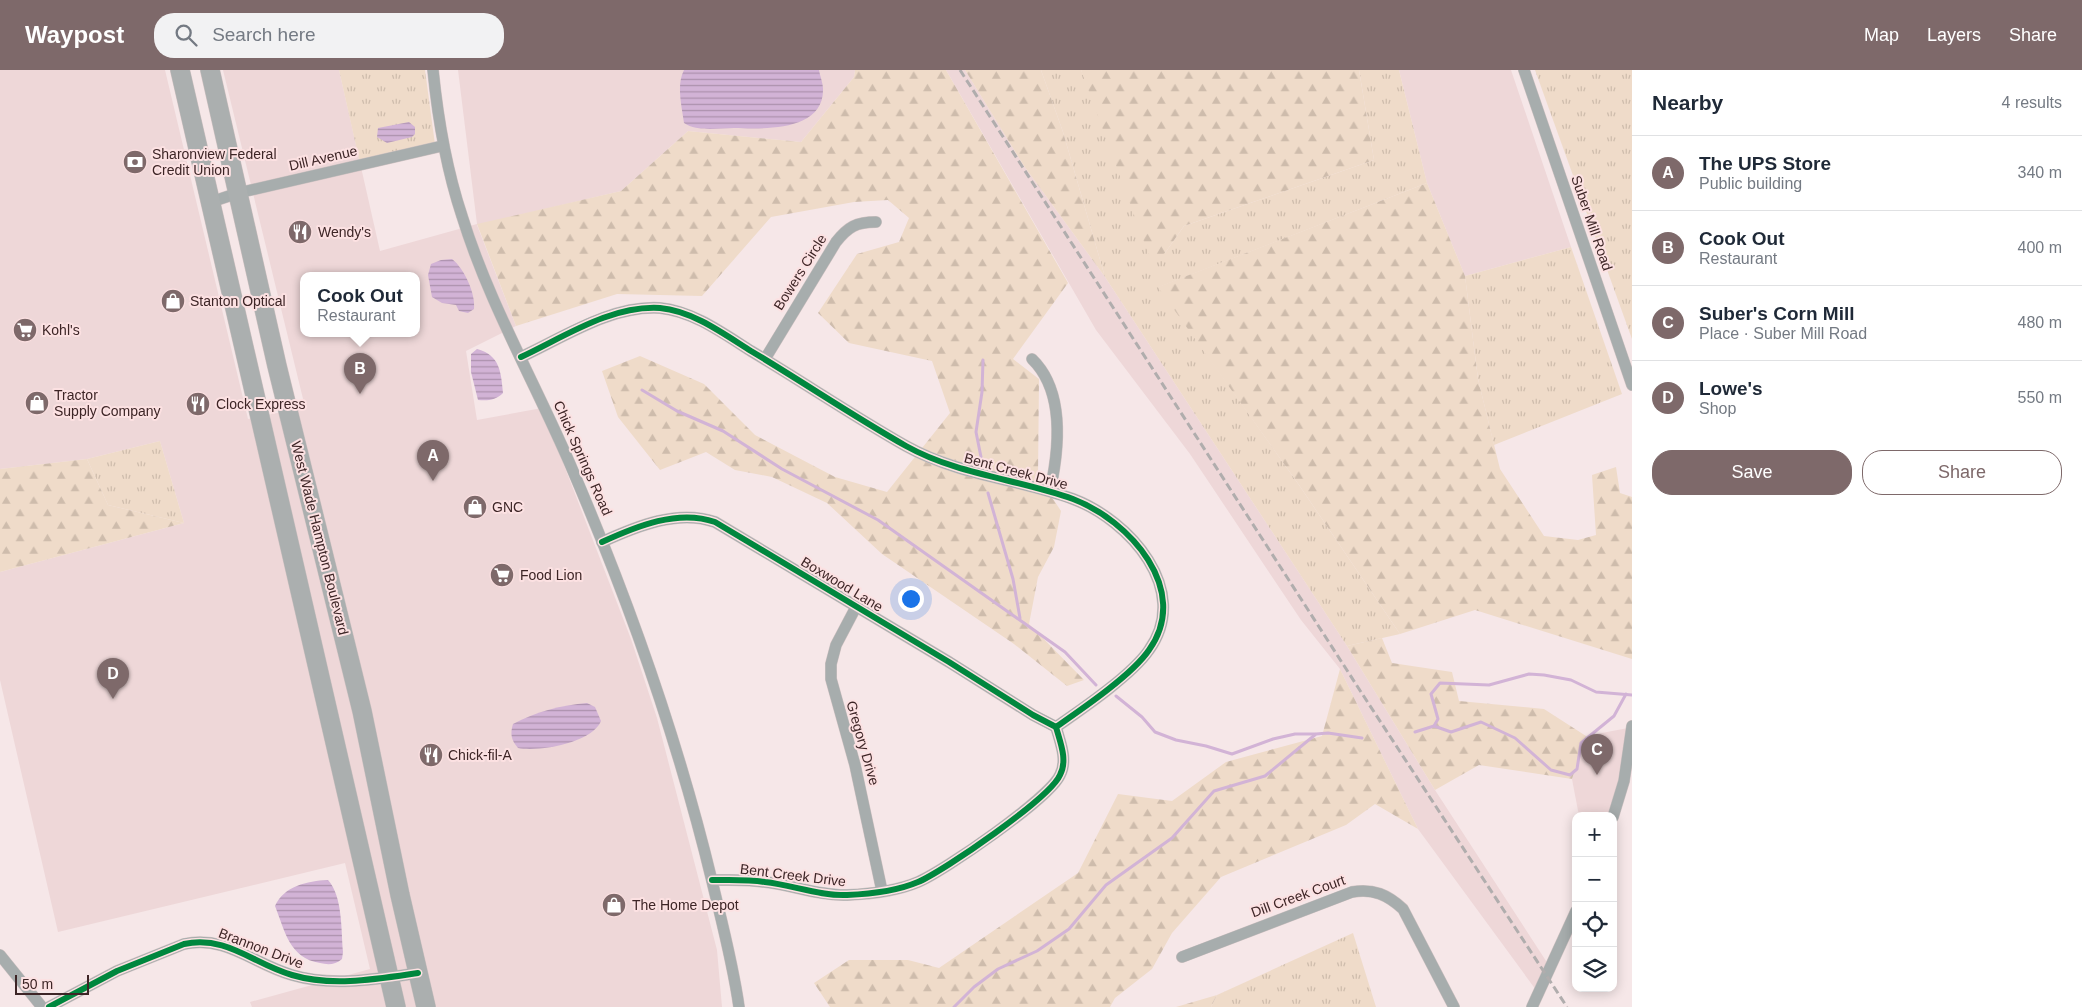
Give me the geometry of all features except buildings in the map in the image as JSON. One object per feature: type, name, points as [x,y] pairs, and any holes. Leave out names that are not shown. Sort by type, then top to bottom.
[{"type":"main road","points":[[180,70],[396,1007]]},
{"type":"main road","name":"West Wade Hampton Boulevard","points":[[210,70],[277,366],[362,711],[426,1007]]},
{"type":"street","name":"Chick Springs Road","points":[[433,70],[442,146],[470,241],[573,469],[645,650],[697,819],[735,976],[739,1007]]},
{"type":"street","name":"Suber Mill Road","points":[[1524,70],[1632,385]]},
{"type":"street","name":"Dill Avenue","points":[[211,202],[238,193],[442,146]]},
{"type":"street","name":"Bowers Circle","points":[[765,359],[836,242],[854,224],[876,222]]},
{"type":"street","name":"Bent Creek Drive","points":[[521,357],[596,321],[627,311],[651,308],[671,310],[689,315],[925,456],[968,472],[1050,491],[1095,509],[1127,532],[1155,572],[1161,588],[1163,606],[1158,634],[1143,658],[1056,727],[1063,753],[1062,770],[1049,791],[977,845],[927,877],[911,884],[882,892],[842,895],[765,882],[712,880]]},
{"type":"street","points":[[1032,359],[1046,375],[1056,416],[1056,458],[1050,491]]},
{"type":"street","name":"Boxwood Lane","points":[[602,542],[666,520],[689,516],[705,518],[727,529],[1033,715],[1056,727]]},
{"type":"street","name":"Gregory Drive","points":[[856,607],[836,645],[831,664],[831,679],[855,765],[882,892]]},
{"type":"street","points":[[1615,812],[1624,781],[1632,726]]},
{"type":"street","name":"Dill Creek Court","points":[[1182,956],[1352,892],[1372,890],[1390,897],[1403,909],[1454,1007]]},
{"type":"street","points":[[1532,1007],[1572,920]]},
{"type":"street","name":"Brannon Drive","points":[[49,1007],[117,971],[184,944],[195,942],[224,945],[269,967],[302,978],[359,981],[418,973]]},
{"type":"street","points":[[0,956],[42,1007]]},
{"type":"shaded area","points":[[0,70],[165,70],[248,419],[305,407],[223,70],[339,70],[380,251],[477,224],[458,70],[855,70],[854,77],[801,142],[688,131],[621,191],[477,225],[516,326],[466,351],[477,420],[542,408],[631,639],[657,718],[717,950],[722,1007],[252,1007],[250,1002],[370,969],[345,863],[58,932],[0,680],[0,572],[184,523],[160,441],[87,459],[0,469]]},
{"type":"shaded area","points":[[684,70],[819,70],[823,84],[821,103],[813,113],[803,120],[789,125],[760,128],[695,128],[684,123],[680,82]]},
{"type":"shaded area","points":[[946,70],[965,70],[1024,166],[1105,277],[1347,646],[1435,790],[1548,964],[1536,990],[1418,829],[1340,669],[1301,620],[1190,454],[1096,330]]},
{"type":"shaded area","points":[[1399,70],[1511,70],[1571,247],[1465,276],[1427,183]]},
{"type":"shaded area","points":[[409,122],[415,127],[415,134],[412,137],[387,143],[377,137],[378,128]]},
{"type":"shaded area","points":[[452,259],[461,268],[471,289],[474,309],[468,313],[459,311],[456,305],[442,303],[432,297],[428,275],[431,264],[441,260]]},
{"type":"shaded area","points":[[477,349],[490,355],[498,365],[503,393],[495,399],[478,400],[471,372],[471,354]]},
{"type":"shaded area","points":[[587,703],[595,707],[601,721],[596,729],[587,735],[564,744],[539,749],[518,748],[514,742],[511,734],[513,724],[549,710]]},
{"type":"shaded area","points":[[1628,728],[1623,770],[1611,812],[1578,812],[1572,779],[1586,736]]},
{"type":"shaded area","points":[[328,880],[333,887],[339,904],[343,952],[342,959],[337,962],[323,964],[301,956],[295,949],[285,934],[275,906],[279,899],[290,889],[304,883]]},
{"type":"green space","points":[[339,70],[425,70],[436,152],[361,168]]},
{"type":"green space","points":[[855,70],[946,70],[1068,283],[1013,359],[1039,379],[1038,476],[1061,511],[1054,547],[1038,577],[1029,624],[1084,680],[1067,686],[1014,644],[882,554],[827,503],[772,477],[735,470],[706,452],[660,470],[618,417],[602,371],[640,356],[704,384],[755,435],[835,477],[887,492],[950,413],[932,361],[849,343],[818,313],[857,254],[899,242],[909,218],[888,200],[854,202],[771,217],[702,296],[617,294],[516,326],[477,224],[621,191],[688,131],[801,142],[854,77]]},
{"type":"green space","points":[[965,70],[1041,70],[1063,132],[1105,277],[1024,166]]},
{"type":"green space","points":[[1041,70],[1081,70],[1165,253],[1184,226],[1374,160],[1359,70],[1399,70],[1427,183],[1159,287],[1299,485],[1400,634],[1347,646],[1105,277],[1063,132]]},
{"type":"green space","points":[[1081,70],[1359,70],[1374,160],[1184,226],[1165,253],[1151,261]]},
{"type":"green space","points":[[1535,70],[1632,70],[1632,339]]},
{"type":"green space","points":[[1427,183],[1465,276],[1478,379],[1500,469],[1544,536],[1578,540],[1596,535],[1592,475],[1616,467],[1620,493],[1632,497],[1632,659],[1475,610],[1400,634],[1299,485],[1158,287]]},
{"type":"green space","points":[[1571,247],[1622,394],[1494,445],[1478,379],[1465,276]]},
{"type":"green space","points":[[160,441],[184,523],[108,505],[87,459]]},
{"type":"green space","points":[[87,459],[108,505],[184,523],[0,572],[0,469]]},
{"type":"green space","points":[[1382,638],[1392,663],[1452,672],[1459,701],[1544,709],[1586,736],[1572,779],[1479,765],[1435,790],[1347,646]]},
{"type":"green space","points":[[1340,669],[1418,829],[1375,804],[1346,825],[1221,877],[1172,933],[1152,969],[1115,998],[1110,1007],[830,1007],[814,983],[849,960],[908,960],[939,968],[1078,873],[1118,794],[1172,801],[1226,762],[1322,736]]},
{"type":"green space","points":[[1353,933],[1376,1007],[1211,1007],[1217,995]]},
{"type":"green space","points":[[1217,995],[1211,1007],[1176,1007]]},
{"type":"waterway","points":[[983,360],[982,392],[976,432],[983,467]]},
{"type":"waterway","points":[[642,390],[677,411],[723,431],[782,469],[878,520],[1065,652],[1096,685]]},
{"type":"waterway","points":[[988,493],[1013,579],[1020,618]]},
{"type":"waterway","points":[[1415,732],[1434,726],[1438,719],[1431,694],[1440,683],[1489,685],[1529,674],[1571,680],[1596,692],[1632,695]]},
{"type":"waterway","points":[[1434,726],[1451,732],[1481,722],[1515,738],[1551,770],[1570,775],[1577,769],[1581,743],[1614,716],[1626,694]]},
{"type":"waterway","points":[[1116,696],[1142,717],[1155,732],[1176,740],[1232,754],[1273,739],[1295,734],[1315,734]]},
{"type":"waterway","points":[[954,1007],[974,987],[998,969],[1037,951],[1069,929],[1106,885],[1172,838],[1214,791],[1265,776],[1316,734],[1328,733],[1362,738]]},
{"type":"railway","points":[[960,70],[1361,692],[1567,1007]]},
{"type":"cycle path","points":[[521,357],[588,324],[624,312],[642,308],[660,308],[696,318],[867,423],[926,456],[946,464],[1052,492],[1094,509],[1115,523],[1133,540],[1148,560],[1159,581],[1163,604],[1160,627],[1149,650],[1119,681],[1056,727],[1063,763],[1060,775],[1052,786],[1018,816],[950,864],[918,882],[901,888],[856,895],[837,895],[758,881],[712,880]]},
{"type":"cycle path","points":[[602,542],[643,525],[672,518],[701,518],[715,522],[949,662],[1033,715],[1056,727]]},
{"type":"cycle path","points":[[49,1007],[117,971],[184,944],[199,942],[227,947],[278,970],[307,979],[355,981],[418,973]]},
{"type":"place","name":"Sharonview Federal Credit Union","points":[[135,162]]},
{"type":"place","name":"Wendy's","points":[[300,232]]},
{"type":"place","name":"Stanton Optical","points":[[173,301]]},
{"type":"place","name":"Kohl's","points":[[25,330]]},
{"type":"place","name":"Cook Out","points":[[360,394]]},
{"type":"place","name":"Tractor Supply Company","points":[[37,403]]},
{"type":"place","name":"Clock Express","points":[[198,404]]},
{"type":"place","name":"The UPS Store","points":[[433,481]]},
{"type":"place","name":"GNC","points":[[475,507]]},
{"type":"place","name":"Food Lion","points":[[502,575]]},
{"type":"place","name":"Lowe's","points":[[113,699]]},
{"type":"place","name":"Chick-fil-A","points":[[431,755]]},
{"type":"place","name":"Suber's Corn Mill","points":[[1597,775]]},
{"type":"place","name":"The Home Depot","points":[[614,905]]}]
